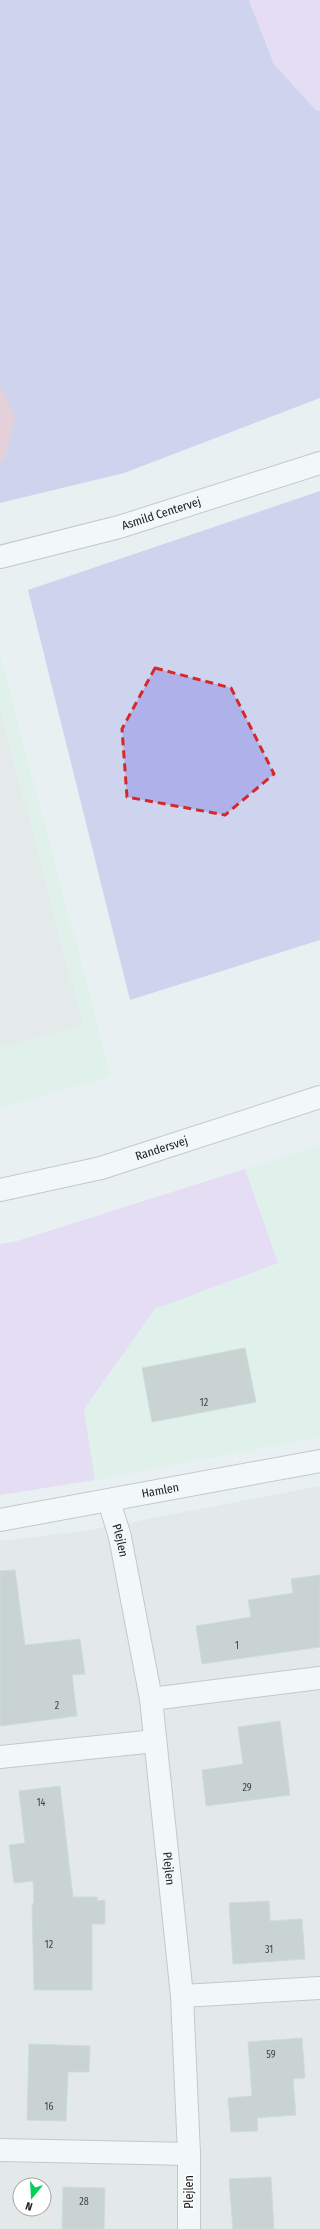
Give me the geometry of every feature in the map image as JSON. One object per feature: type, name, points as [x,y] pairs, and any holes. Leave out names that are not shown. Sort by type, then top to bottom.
[{"type":"street","name":"Asmild Centervej","points":[[0,557],[119,527],[320,463]]},
{"type":"street","name":"Randersvej","points":[[0,1190],[101,1168],[320,1097]]},
{"type":"street","name":"Hamlen","points":[[0,1520],[320,1461]]},
{"type":"street","name":"Plejlen","points":[[109,1501],[120,1537],[151,1699],[182,1996],[189,2154],[189,2229]]},
{"type":"street","points":[[151,1699],[320,1678]]},
{"type":"street","points":[[0,1758],[155,1741]]},
{"type":"street","points":[[182,1996],[320,1988]]},
{"type":"street","points":[[0,2150],[189,2154]]},
{"type":"highlighted area","points":[[155,668],[231,688],[274,774],[225,815],[127,797],[122,729]]},
{"type":"shaded area","points":[[0,0],[249,0],[274,64],[316,110],[320,111],[320,398],[124,473],[0,503]]},
{"type":"shaded area","points":[[249,0],[320,0],[320,111],[316,110],[274,64]]},
{"type":"shaded area","points":[[0,389],[3,390],[15,418],[6,457],[0,463]]},
{"type":"shaded area","points":[[320,491],[320,940],[130,1000],[28,590]]},
{"type":"shaded area","points":[[0,655],[111,1076],[0,1108]]},
{"type":"shaded area","points":[[0,708],[83,1026],[0,1048]]},
{"type":"shaded area","points":[[320,1145],[320,1437],[95,1480],[84,1409],[155,1309],[278,1263],[245,1169]]},
{"type":"shaded area","points":[[245,1169],[278,1263],[155,1309],[84,1409],[95,1480],[0,1495],[0,1244],[14,1242]]},
{"type":"shaded area","points":[[320,1486],[320,2229],[0,2229],[0,1541],[91,1530]]},
{"type":"building","points":[[245,1348],[256,1402],[152,1422],[142,1368]]},
{"type":"building","points":[[15,1570],[25,1645],[80,1639],[85,1674],[72,1675],[77,1716],[0,1726],[0,1571]]},
{"type":"building","points":[[320,1575],[320,1647],[202,1664],[196,1626],[251,1617],[248,1600],[293,1593],[291,1579]]},
{"type":"building","points":[[280,1721],[290,1795],[206,1806],[202,1770],[243,1764],[238,1727]]},
{"type":"building","points":[[60,1786],[73,1897],[97,1897],[97,1901],[105,1900],[105,1924],[92,1924],[92,1990],[34,1990],[32,1904],[34,1903],[33,1881],[14,1883],[9,1845],[25,1843],[19,1791]]},
{"type":"building","points":[[269,1901],[270,1921],[302,1919],[305,1959],[233,1964],[229,1903]]},
{"type":"building","points":[[302,2038],[305,2078],[293,2079],[296,2115],[257,2118],[258,2131],[231,2132],[228,2098],[252,2096],[248,2042]]},
{"type":"building","points":[[29,2044],[90,2046],[89,2072],[68,2072],[66,2121],[27,2120]]},
{"type":"building","points":[[271,2177],[274,2229],[233,2229],[229,2179]]},
{"type":"building","points":[[63,2187],[105,2188],[104,2229],[62,2229]]}]
